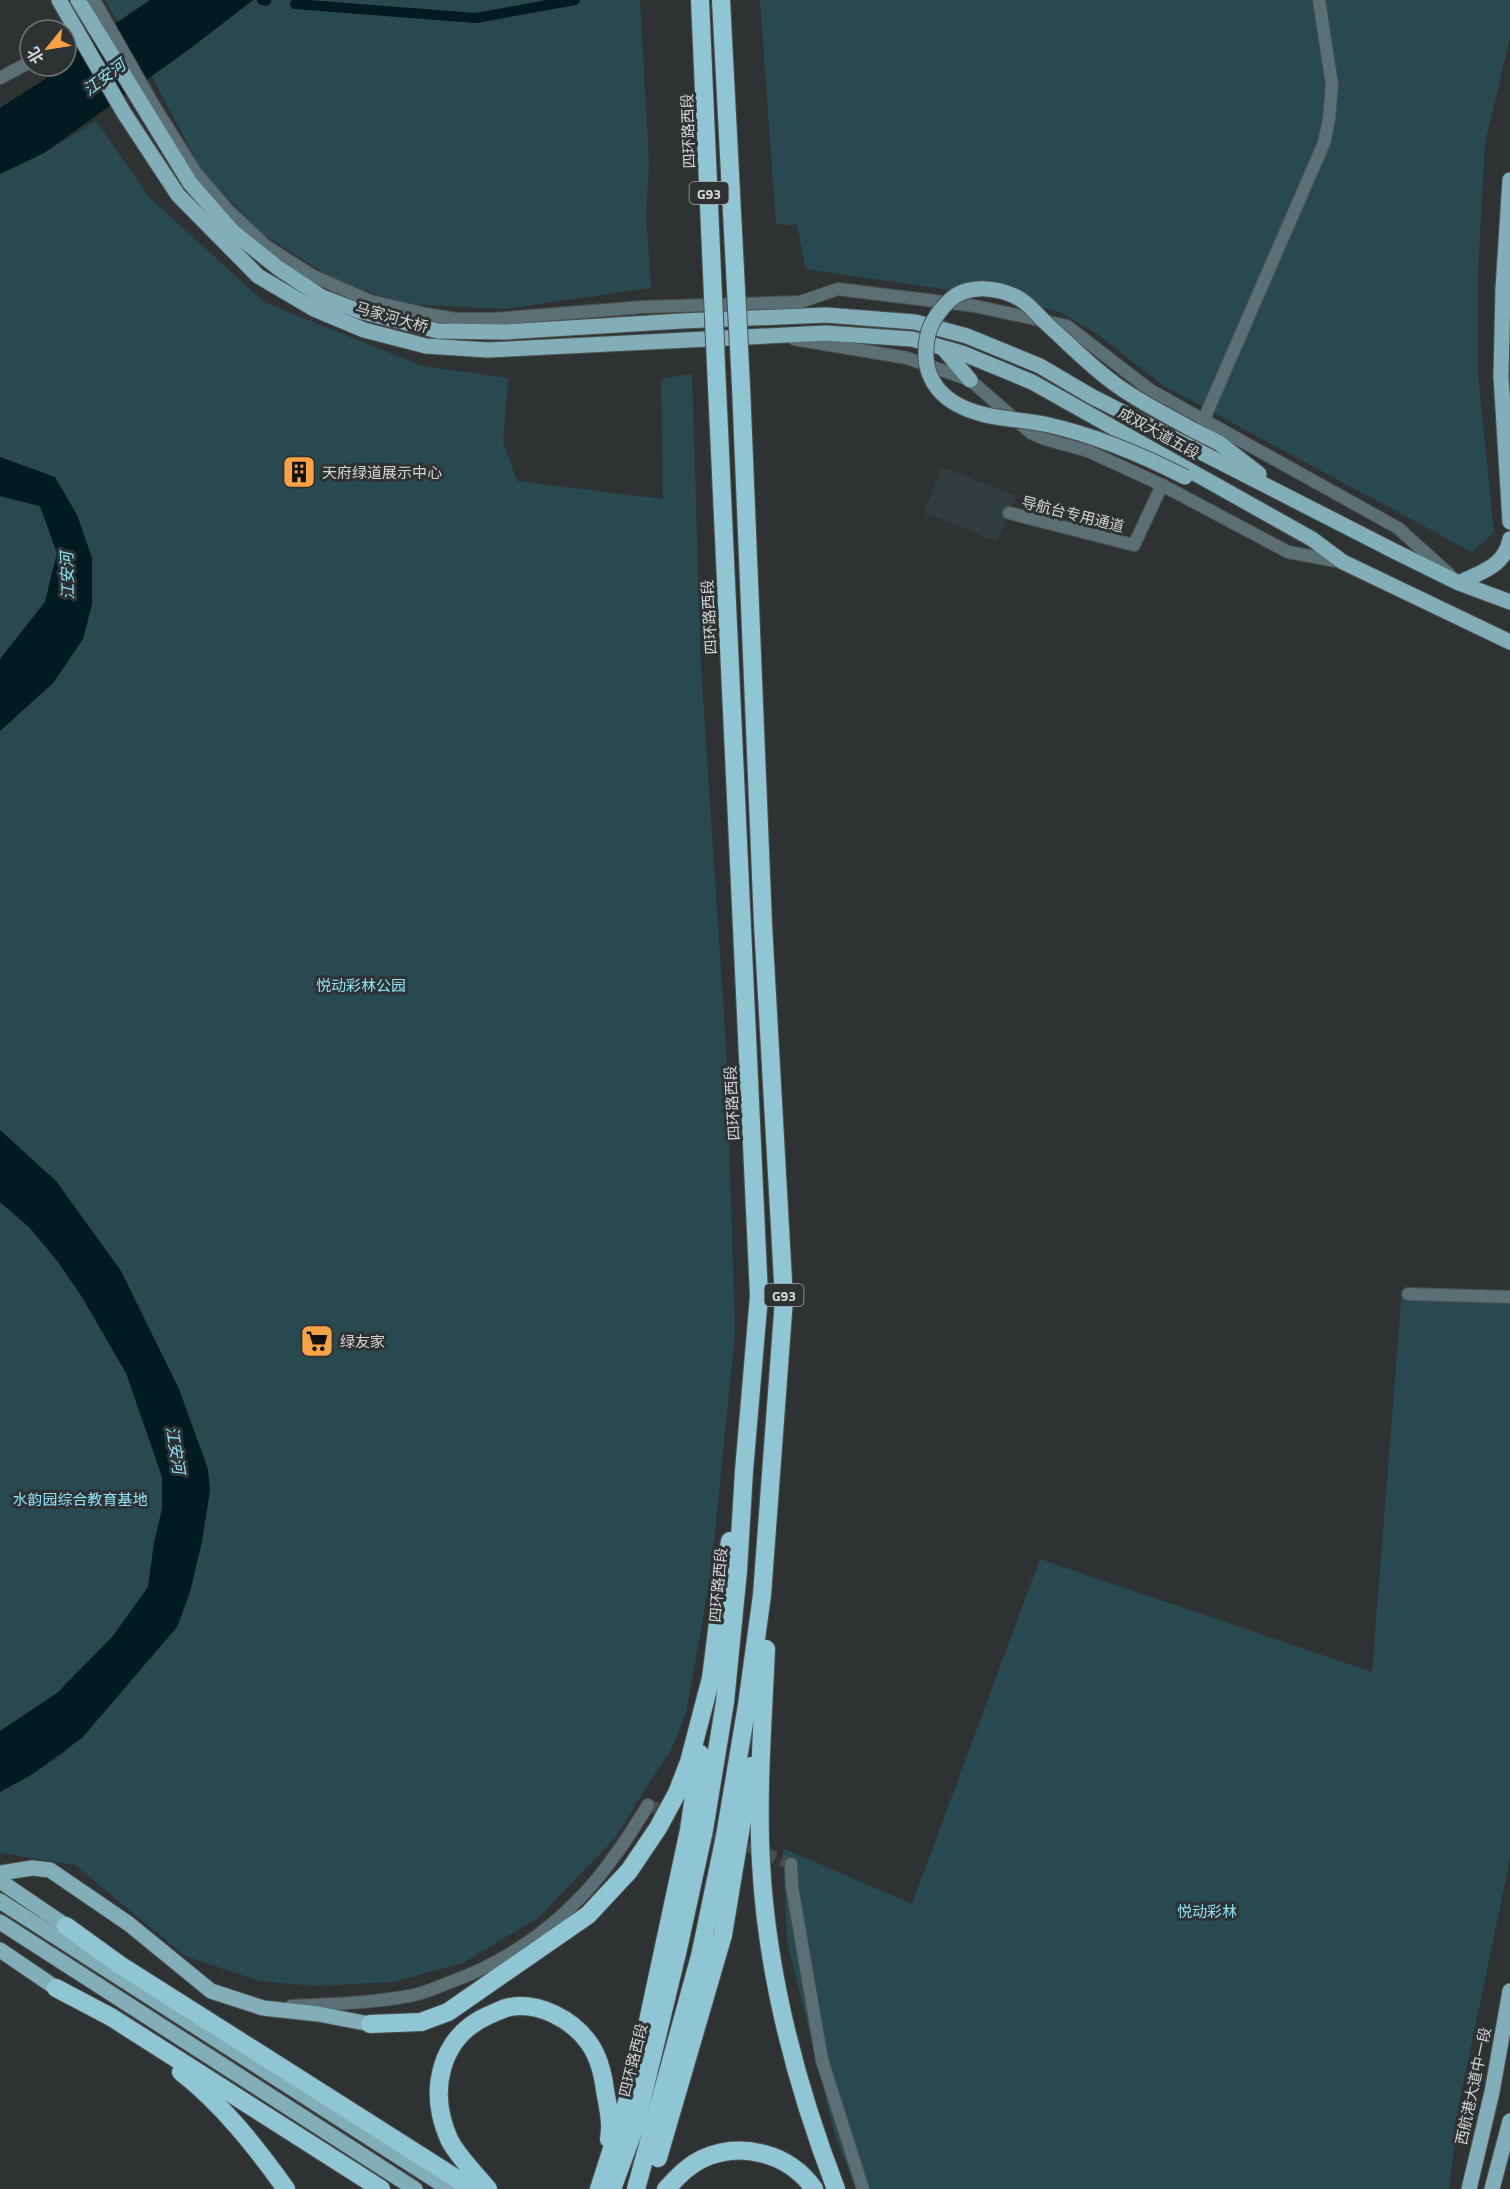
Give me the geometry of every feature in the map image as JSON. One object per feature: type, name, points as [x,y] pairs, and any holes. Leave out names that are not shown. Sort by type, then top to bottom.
[{"type":"highway","name":"四环路西段","points":[[604,2186],[636,2124],[704,1830],[725,1702],[738,1571],[759,1296],[700,0]]},
{"type":"highway","name":"G93","points":[[636,2189],[702,1945],[729,1814],[762,1595],[784,1299],[764,936],[741,386],[721,0]]},
{"type":"highway","points":[[604,2186],[636,2076],[689,1830],[724,1575],[744,1471]]},
{"type":"highway","points":[[762,1595],[767,1623],[760,1786],[761,1863],[766,1923],[784,2025],[801,2089],[836,2189]]},
{"type":"highway","points":[[649,2189],[723,1935],[750,1774],[765,1666]]},
{"type":"highway","points":[[370,2024],[420,2022],[448,2012],[588,1915],[629,1871],[658,1828],[677,1793],[689,1762],[711,1678]]},
{"type":"highway","points":[[66,1926],[120,1965],[472,2189]]},
{"type":"highway","points":[[56,1988],[111,2017],[381,2189]]},
{"type":"highway","points":[[488,2189],[449,2141],[441,2115],[438,2090],[441,2065],[465,2029],[482,2018],[509,2007],[537,2008],[564,2019],[589,2043],[602,2071],[611,2128],[604,2186]]},
{"type":"highway","points":[[111,2017],[186,2076],[228,2117],[263,2157],[286,2189]]},
{"type":"highway","points":[[666,2189],[686,2169],[701,2160],[719,2153],[738,2151],[774,2156],[798,2172],[814,2189]]},
{"type":"main road","name":"马家河大桥","points":[[59,0],[67,18]]},
{"type":"main road","name":"成双大道五段","points":[[78,0],[99,20],[190,183],[232,231],[278,268],[322,297],[359,311],[438,331],[505,332],[656,322],[826,315],[915,322],[967,336],[1040,366],[1091,396],[1459,583],[1510,602]]},
{"type":"main road","name":"马家河大桥","points":[[78,39],[123,113],[178,195],[258,276],[314,309],[364,330],[426,346],[488,350],[775,336]]},
{"type":"main road","points":[[1510,180],[1503,289],[1502,376],[1510,522]]},
{"type":"main road","points":[[1285,495],[1199,425],[1115,384],[1082,357],[1021,300],[1000,290],[972,290],[957,294],[936,314],[926,346],[926,368],[937,389],[954,403],[983,413],[1077,433],[1142,455],[1312,539]]},
{"type":"main road","name":"成双大道五段","points":[[775,336],[826,333],[912,339],[962,353],[1032,382],[1312,539],[1343,562],[1508,645]]},
{"type":"main road","points":[[943,348],[970,381]]},
{"type":"main road","points":[[1459,583],[1496,564],[1505,556],[1510,539]]},
{"type":"main road","points":[[0,1873],[32,1868],[50,1870],[129,1924],[211,1990],[263,2008],[318,2014],[370,2024]]},
{"type":"main road","points":[[0,1881],[66,1926]]},
{"type":"main road","points":[[0,1901],[449,2189]]},
{"type":"main road","points":[[0,1922],[415,2189]]},
{"type":"main road","points":[[0,1950],[56,1988]]},
{"type":"main road","name":"西航港大道中一段","points":[[1469,2189],[1492,2092],[1510,1991]]},
{"type":"main road","points":[[1492,2189],[1510,2121]]},
{"type":"street","points":[[94,0],[99,20]]},
{"type":"street","points":[[1199,425],[1324,143],[1332,85],[1320,0]]},
{"type":"street","points":[[0,78],[18,68]]},
{"type":"street","points":[[143,96],[196,173],[228,210],[266,246],[313,276],[370,301],[456,319],[494,319],[643,307],[800,302],[838,289],[975,306],[1067,326],[1199,425],[1398,528],[1459,583]]},
{"type":"street","points":[[775,336],[907,358],[970,381],[985,391],[1031,433],[1088,451],[1162,485],[1288,552],[1343,562]]},
{"type":"street","name":"导航台专用通道","points":[[1009,513],[1134,545],[1162,485]]},
{"type":"street","points":[[1408,1294],[1510,1297]]},
{"type":"street","points":[[263,2008],[363,2002],[416,1995],[468,1976],[506,1957],[538,1935],[576,1903],[613,1859],[648,1805]]},
{"type":"street","points":[[791,1864],[792,1887],[822,2060],[863,2189]]},
{"type":"shaded area","points":[[942,467],[1016,496],[997,542],[924,512]]},
{"type":"green space","points":[[105,0],[150,0],[119,23]]},
{"type":"green space","points":[[253,0],[640,0],[649,163],[646,215],[651,288],[505,309],[406,304],[339,282],[261,233],[202,171],[152,76]]},
{"type":"green space","points":[[760,0],[1510,0],[1510,38],[1485,143],[1478,272],[1478,375],[1494,533],[1472,552],[1164,386],[1097,334],[1060,312],[1005,298],[806,269],[797,225],[776,224]]},
{"type":"green space","name":"悦动彩林公园","points":[[96,121],[149,197],[264,302],[422,366],[508,378],[503,442],[517,481],[663,499],[661,379],[692,374],[701,667],[726,1047],[735,1333],[711,1572],[686,1714],[670,1752],[616,1837],[539,1917],[463,1963],[393,1982],[316,1986],[260,1981],[185,1956],[75,1865],[0,1853],[0,1792],[63,1754],[177,1627],[190,1592],[202,1541],[210,1490],[179,1389],[121,1271],[56,1181],[0,1130],[0,731],[53,683],[83,639],[92,604],[92,558],[77,515],[55,478],[0,457],[0,174],[44,153]]},
{"type":"green space","points":[[0,496],[40,506],[57,553],[45,602],[0,659]]},
{"type":"green space","name":"水韵园综合教育基地","points":[[0,1202],[30,1228],[58,1262],[82,1297],[126,1373],[162,1477],[162,1509],[154,1543],[148,1587],[113,1636],[57,1693],[0,1731]]},
{"type":"green space","name":"悦动彩林","points":[[1402,1290],[1510,1301],[1510,1859],[1460,2099],[1449,2189],[856,2189],[835,2136],[787,1941],[783,1848],[912,1904],[1040,1559],[1372,1672]]},
{"type":"water","name":"江安河","points":[[150,0],[253,0],[191,48],[44,153],[0,174],[0,108],[46,78],[78,78],[78,49]]},
{"type":"water","name":"江安河","points":[[0,457],[55,477],[77,515],[92,558],[92,604],[83,639],[53,683],[0,731],[0,659],[45,602],[57,553],[40,506],[0,496]]},
{"type":"water","name":"江安河","points":[[0,1130],[56,1181],[121,1271],[179,1389],[208,1469],[210,1490],[202,1541],[190,1592],[177,1627],[82,1738],[31,1775],[0,1792],[0,1731],[57,1693],[113,1636],[148,1587],[154,1543],[162,1509],[162,1477],[126,1373],[82,1297],[58,1262],[30,1228],[0,1202]]},
{"type":"waterway","points":[[262,0],[266,1]]},
{"type":"waterway","points":[[295,4],[476,18],[575,0]]},
{"type":"tunnel","points":[[648,1805],[791,1864]]},
{"type":"place","name":"天府绿道展示中心","points":[[299,472]]},
{"type":"place","name":"绿友家","points":[[317,1341]]}]
